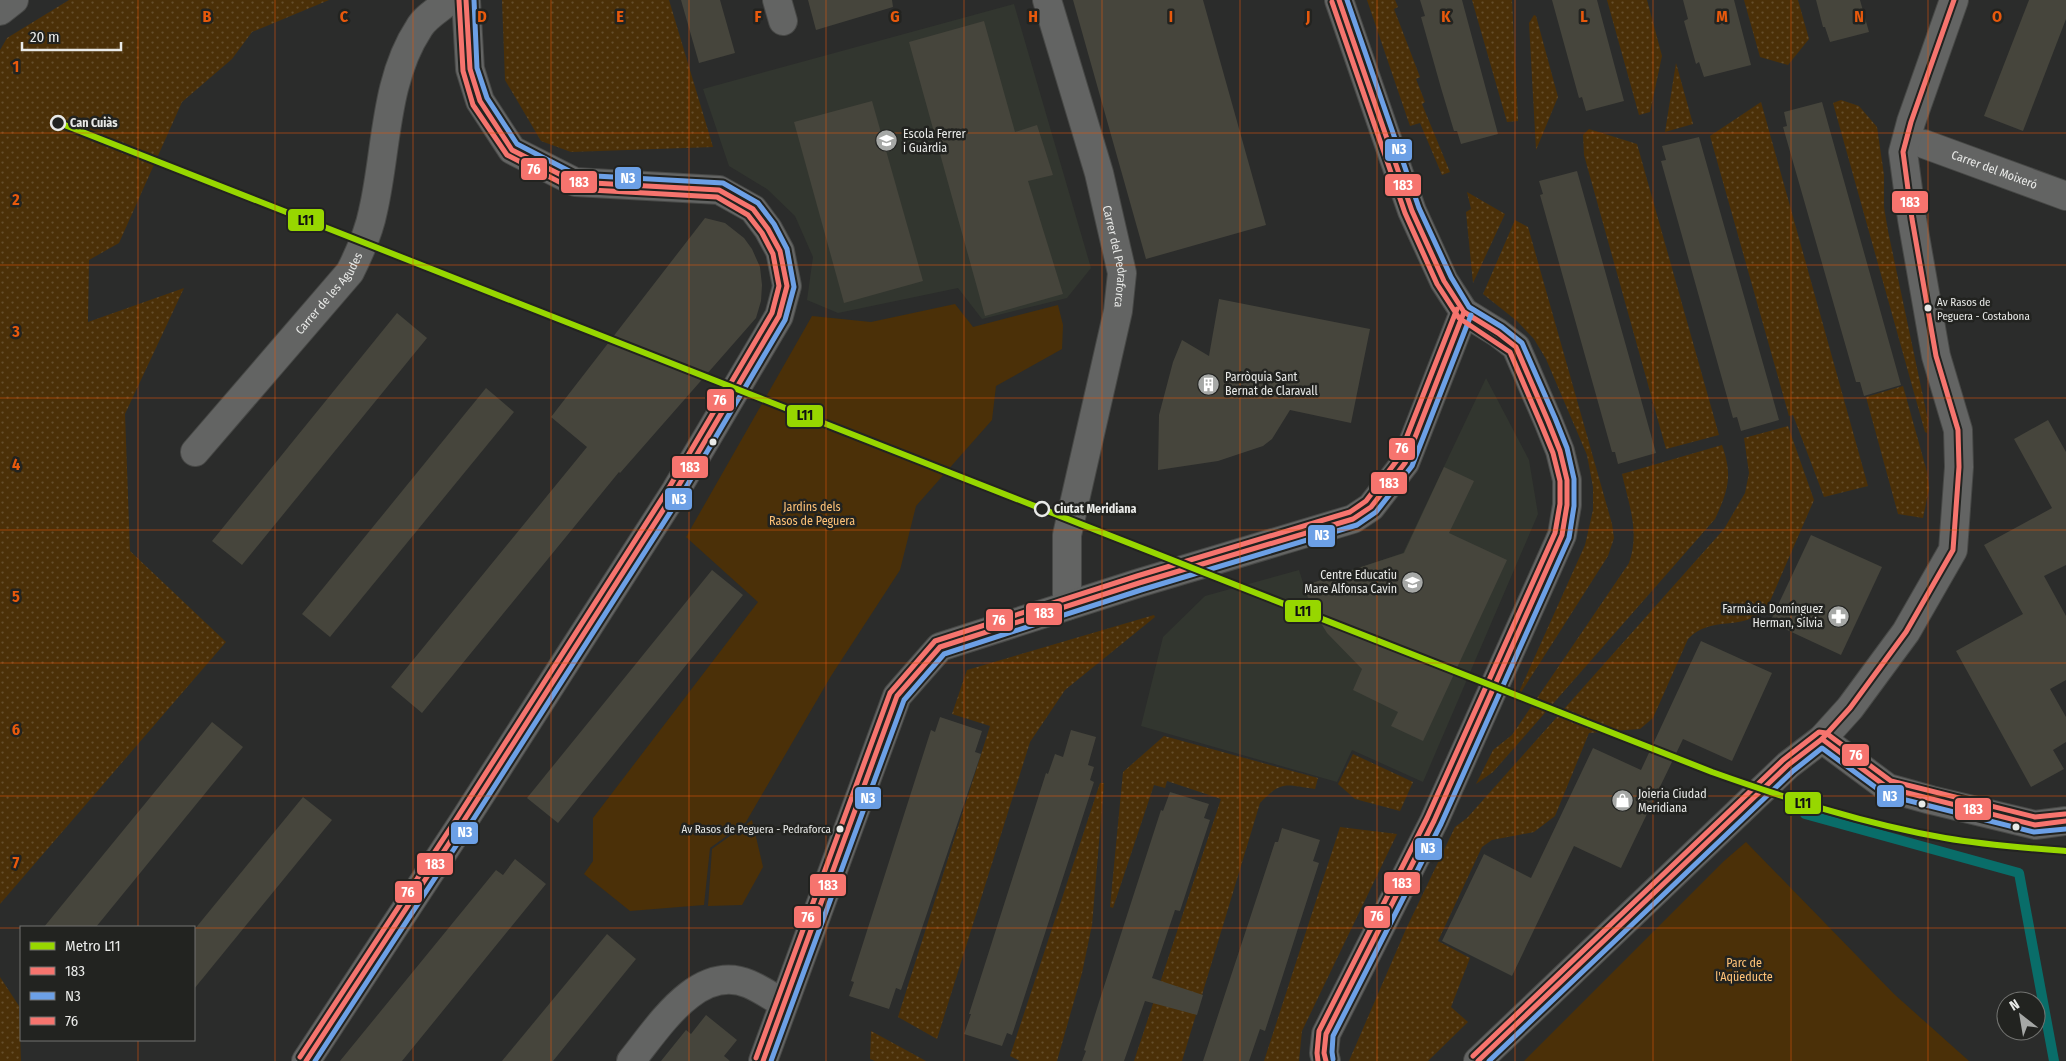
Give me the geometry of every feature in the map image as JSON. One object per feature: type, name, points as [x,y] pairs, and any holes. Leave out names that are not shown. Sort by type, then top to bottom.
[{"type":"street","points":[[0,10],[14,0]]},
{"type":"street","name":"Carrer de les Agudes","points":[[195,452],[350,272],[361,249],[373,212],[395,83],[405,55],[419,26],[450,0]]},
{"type":"street","points":[[306,1061],[469,813],[676,490],[779,316],[787,286],[780,251],[768,228],[753,208],[719,190],[575,182],[512,150],[480,101],[470,69],[466,0]]},
{"type":"street","name":"Carrer del Pedraforca","points":[[1047,0],[1098,173],[1122,273],[1118,311],[1067,535],[1067,606]]},
{"type":"street","points":[[1326,1061],[1324,1053],[1326,1034],[1434,821],[1562,534],[1567,505],[1567,488],[1560,450],[1516,348],[1498,333],[1464,312],[1444,281],[1412,212],[1339,0]]},
{"type":"street","points":[[1478,1061],[1788,766],[1822,739],[1850,708],[1906,632],[1953,550],[1959,467],[1958,430],[1936,356],[1912,219],[1903,152],[1911,122],[1954,0]]},
{"type":"street","name":"Carrer del Moixeró","points":[[1924,144],[2066,196]]},
{"type":"street","points":[[763,1061],[897,696],[940,647],[1067,606],[1353,519],[1371,507],[1405,462],[1464,312]]},
{"type":"street","points":[[1822,739],[1888,788],[2035,825],[2066,821]]},
{"type":"street","points":[[631,1061],[673,1010],[696,989],[710,982],[735,981],[748,983],[783,1003]]},
{"type":"shaded area","name":"Escola Ferrer i Guàrdia","points":[[1014,4],[1091,268],[1067,298],[982,319],[958,288],[838,313],[807,300],[813,257],[795,216],[767,189],[729,166],[703,89]]},
{"type":"shaded area","name":"Centre Educatiu Mare Alfonsa Cavin","points":[[1486,378],[1529,460],[1538,514],[1423,782],[1352,750],[1337,782],[1141,726],[1163,637],[1205,596],[1299,570],[1304,586],[1403,553]]},
{"type":"green space","points":[[69,0],[329,0],[252,32],[232,59],[182,102],[119,243],[89,260],[88,322],[184,288],[125,414],[130,551],[226,642],[0,904],[0,50],[7,38]]},
{"type":"green space","points":[[502,0],[669,0],[713,147],[571,152],[541,141],[505,80]]},
{"type":"green space","points":[[1367,0],[1395,0],[1398,7],[1394,9],[1420,77],[1416,79],[1425,102],[1422,104],[1450,172],[1442,175],[1420,123],[1410,126]]},
{"type":"green space","points":[[1472,0],[1512,0],[1518,121],[1507,122]]},
{"type":"green space","points":[[1607,0],[1647,0],[1662,56],[1650,112],[1639,115]]},
{"type":"green space","points":[[1744,0],[1798,0],[1809,39],[1788,65],[1760,57]]},
{"type":"green space","points":[[1534,15],[1536,16],[1558,97],[1536,150],[1529,23]]},
{"type":"green space","points":[[1676,63],[1693,124],[1665,132]]},
{"type":"green space","points":[[1841,100],[1859,106],[1877,127],[1884,175],[1884,207],[1928,420],[1927,433],[1925,432],[1833,103]]},
{"type":"green space","points":[[1761,102],[1868,486],[1824,497],[1793,415],[1789,416],[1710,136]]},
{"type":"green space","points":[[1589,129],[1637,144],[1719,435],[1666,449],[1584,155],[1583,135]]},
{"type":"green space","points":[[1467,192],[1505,214],[1473,283],[1466,212],[1471,209]]},
{"type":"green space","points":[[1515,220],[1528,227],[1612,524],[1614,538],[1608,556],[1520,694],[1518,694],[1585,545],[1593,510],[1593,487],[1587,455],[1546,359],[1534,339],[1517,321],[1483,294]]},
{"type":"green space","name":"Jardins dels Rasos de Peguera","points":[[955,304],[973,327],[1058,305],[1063,325],[1062,349],[996,386],[992,420],[916,506],[900,570],[831,676],[746,822],[710,848],[704,905],[630,911],[584,874],[593,861],[593,818],[758,602],[686,537],[812,316],[871,322]]},
{"type":"green space","points":[[1903,386],[1927,472],[1929,489],[1923,518],[1898,514],[1866,397]]},
{"type":"green space","points":[[1788,426],[1814,500],[1767,608],[1747,620],[1707,627],[1688,639],[1653,718],[1640,729],[1589,733],[1555,816],[1534,832],[1492,840],[1482,847],[1438,941],[1470,958],[1451,1007],[1468,1022],[1428,1061],[1349,1061],[1406,929],[1455,827],[1467,818],[1724,529],[1745,493],[1749,473],[1744,438]]},
{"type":"green space","points":[[1722,445],[1727,466],[1728,483],[1715,519],[1493,772],[1476,784],[1493,750],[1512,735],[1629,563],[1634,540],[1632,518],[1622,474]]},
{"type":"green space","points":[[1154,615],[1155,617],[1065,690],[1030,742],[937,1039],[898,1017],[990,726],[952,714],[967,670]]},
{"type":"green space","points":[[1164,736],[1318,778],[1315,789],[1297,786],[1279,787],[1260,803],[1182,1061],[1134,1061],[1221,799],[1167,781],[1165,788],[1154,785],[1113,908],[1110,907],[1123,772]]},
{"type":"green space","points":[[1353,754],[1413,782],[1400,811],[1355,799],[1338,784]]},
{"type":"green space","points":[[1100,783],[1104,783],[1092,925],[1082,973],[1057,1061],[1020,1061],[1010,1056]]},
{"type":"green space","points":[[752,820],[763,867],[742,905],[708,906],[712,849]]},
{"type":"green space","points":[[1340,827],[1397,834],[1302,1031],[1299,1061],[1264,1061]]},
{"type":"green space","name":"Parc de l'Aqüeducte","points":[[1746,842],[1894,994],[1969,1061],[1524,1061],[1724,861]]},
{"type":"green space","points":[[0,977],[19,1006],[21,1061],[0,1061]]},
{"type":"green space","points":[[871,1031],[926,1061],[875,1061],[870,1059]]},
{"type":"building","points":[[681,0],[720,0],[735,53],[699,63]]},
{"type":"building","points":[[808,0],[892,0],[893,7],[816,30]]},
{"type":"building","points":[[1073,0],[1203,0],[1266,225],[1146,259]]},
{"type":"building","points":[[1420,0],[1462,0],[1498,134],[1461,144],[1457,131],[1454,131],[1441,88],[1421,17],[1425,16]]},
{"type":"building","points":[[1552,0],[1597,0],[1624,101],[1586,111],[1582,97],[1579,98]]},
{"type":"building","points":[[1683,0],[1734,0],[1751,65],[1704,77],[1699,62],[1696,64],[1684,21],[1688,19]]},
{"type":"building","points":[[1816,0],[1860,0],[1869,32],[1830,42],[1825,27],[1823,27]]},
{"type":"building","points":[[2029,0],[2066,0],[2066,19],[2023,131],[1984,116]]},
{"type":"building","points":[[984,21],[1015,132],[1037,125],[1053,175],[1028,181],[1063,294],[985,316],[909,42]]},
{"type":"building","points":[[872,101],[923,281],[844,303],[794,122]]},
{"type":"building","points":[[1822,102],[1901,385],[1864,396],[1860,382],[1856,382],[1783,127],[1787,126],[1784,112]]},
{"type":"building","points":[[1699,137],[1779,420],[1741,431],[1737,417],[1733,418],[1661,161],[1666,160],[1662,146]]},
{"type":"building","points":[[1577,171],[1656,453],[1618,464],[1615,452],[1612,452],[1540,195],[1543,194],[1539,181]]},
{"type":"building","points":[[705,218],[725,223],[744,238],[752,249],[760,267],[762,285],[761,301],[756,318],[619,472],[422,713],[391,687],[587,447],[551,417]]},
{"type":"building","points":[[1219,299],[1370,329],[1351,423],[1290,410],[1272,439],[1263,446],[1218,461],[1158,470],[1159,415],[1173,362],[1182,340],[1209,356]]},
{"type":"building","points":[[397,313],[427,338],[242,565],[212,541]]},
{"type":"building","points":[[486,388],[514,412],[330,637],[302,614]]},
{"type":"building","points":[[2048,420],[2066,452],[2066,565],[2044,576],[2066,616],[2066,680],[2050,689],[2066,717],[2066,742],[2053,750],[2064,769],[2031,787],[1956,651],[2023,614],[1984,545],[2052,508],[2014,439]]},
{"type":"building","points":[[1444,467],[1474,481],[1449,533],[1507,560],[1423,741],[1391,726],[1398,712],[1353,690],[1362,669],[1327,633],[1316,615],[1303,586],[1404,553]]},
{"type":"building","points":[[1811,535],[1882,567],[1841,655],[1770,622]]},
{"type":"building","points":[[712,570],[743,595],[558,823],[527,798]]},
{"type":"building","points":[[1701,641],[1772,673],[1732,761],[1683,739],[1621,868],[1574,846],[1512,976],[1442,941],[1484,854],[1531,878],[1593,748],[1641,770]]},
{"type":"building","points":[[940,717],[982,731],[975,752],[981,754],[901,990],[896,988],[889,1009],[849,996],[854,982],[851,981],[931,730],[935,732]]},
{"type":"building","points":[[212,722],[243,747],[97,926],[45,926]]},
{"type":"building","points":[[1071,730],[1096,737],[1088,765],[1094,767],[1090,780],[1094,782],[1012,1035],[1007,1033],[1002,1046],[964,1034],[1046,773],[1048,774],[1055,754],[1063,757]]},
{"type":"building","points":[[1170,792],[1209,804],[1204,818],[1210,820],[1180,911],[1175,910],[1152,978],[1203,995],[1197,1015],[1145,1001],[1124,1061],[1082,1061],[1161,810],[1163,811]]},
{"type":"building","points":[[303,797],[332,820],[195,988],[195,929]]},
{"type":"building","points":[[1282,828],[1320,840],[1313,861],[1319,863],[1265,1031],[1260,1029],[1249,1061],[1203,1061],[1275,842],[1278,842]]},
{"type":"building","points":[[515,859],[546,884],[402,1061],[340,1061],[496,870],[503,875]]},
{"type":"building","points":[[607,934],[636,959],[553,1061],[502,1061]]},
{"type":"building","points":[[706,1015],[737,1040],[724,1056],[730,1061],[661,1061],[686,1030],[691,1034]]},
{"type":"waterway","points":[[1805,814],[2019,873],[2054,1061]]},
{"type":"metro line","name":"L11","points":[[57,122],[1712,772],[1769,792],[1886,826],[1975,843],[2066,851]]},
{"type":"transit line","name":"76","points":[[300,1057],[457,818],[670,486],[772,313],[779,286],[773,254],[762,233],[748,215],[717,197],[573,189],[507,155],[473,105],[463,71],[459,0]]},
{"type":"transit line","name":"183","points":[[306,1061],[463,822],[676,490],[779,316],[787,286],[780,251],[768,229],[753,209],[719,190],[575,182],[512,150],[480,101],[470,69],[466,0]]},
{"type":"transit line","name":"N3","points":[[315,1061],[469,826],[682,494],[785,320],[794,287],[787,249],[774,224],[758,203],[723,183],[577,175],[517,144],[487,98],[477,68],[474,0]]},
{"type":"transit line","name":"183","points":[[1326,1061],[1324,1053],[1326,1034],[1434,821],[1562,535],[1567,505],[1567,480],[1560,451],[1516,347],[1498,333],[1464,312],[1444,281],[1412,211],[1339,0]]},
{"type":"transit line","name":"N3","points":[[1333,1059],[1333,1036],[1441,824],[1569,538],[1574,506],[1574,479],[1567,448],[1522,343],[1502,327],[1469,307],[1451,277],[1419,208],[1347,0]]},
{"type":"transit line","name":"183","points":[[1478,1061],[1788,765],[1822,739],[1850,708],[1906,632],[1953,550],[1959,467],[1958,430],[1936,356],[1912,219],[1903,152],[1911,122],[1954,0]]},
{"type":"transit line","name":"76","points":[[1318,1061],[1319,1031],[1427,818],[1555,533],[1560,504],[1560,481],[1553,453],[1510,352],[1459,318],[1437,284],[1405,213],[1332,2]]},
{"type":"transit line","name":"76","points":[[756,1058],[890,693],[935,641],[1137,576],[1350,512],[1366,501],[1398,459],[1457,309]]},
{"type":"transit line","name":"183","points":[[763,1061],[897,696],[940,647],[1139,583],[1353,519],[1371,507],[1405,463],[1464,312]]},
{"type":"transit line","name":"N3","points":[[771,1061],[904,700],[944,654],[1141,590],[1357,525],[1376,512],[1412,466],[1471,315]]},
{"type":"transit line","name":"76","points":[[1473,1056],[1783,760],[1819,732],[1826,733],[1891,781],[2035,817],[2065,814]]},
{"type":"transit line","name":"183","points":[[1822,739],[1888,788],[2035,825],[2066,821]]},
{"type":"transit line","name":"N3","points":[[1489,1061],[1793,771],[1822,748],[1886,795],[2034,832],[2066,829]]},
{"type":"place","name":"Can Cuiàs","points":[[58,123]]},
{"type":"place","name":"Escola Ferrer i Guàrdia","points":[[887,141]]},
{"type":"place","name":"Av Rasos de Peguera - Costabona","points":[[1928,308]]},
{"type":"place","name":"Parròquia Sant Bernat de Claravall","points":[[1209,384]]},
{"type":"place","name":"Ciutat Meridiana","points":[[1042,509]]},
{"type":"place","name":"Centre Educatiu Mare Alfonsa Cavin","points":[[1413,582]]},
{"type":"place","name":"Farmàcia Domínguez Herman, Sílvia","points":[[1839,616]]},
{"type":"place","name":"Joieria Ciudad Meridiana","points":[[1622,801]]},
{"type":"place","name":"Av Rasos de Peguera - Pedraforca","points":[[840,829]]}]
